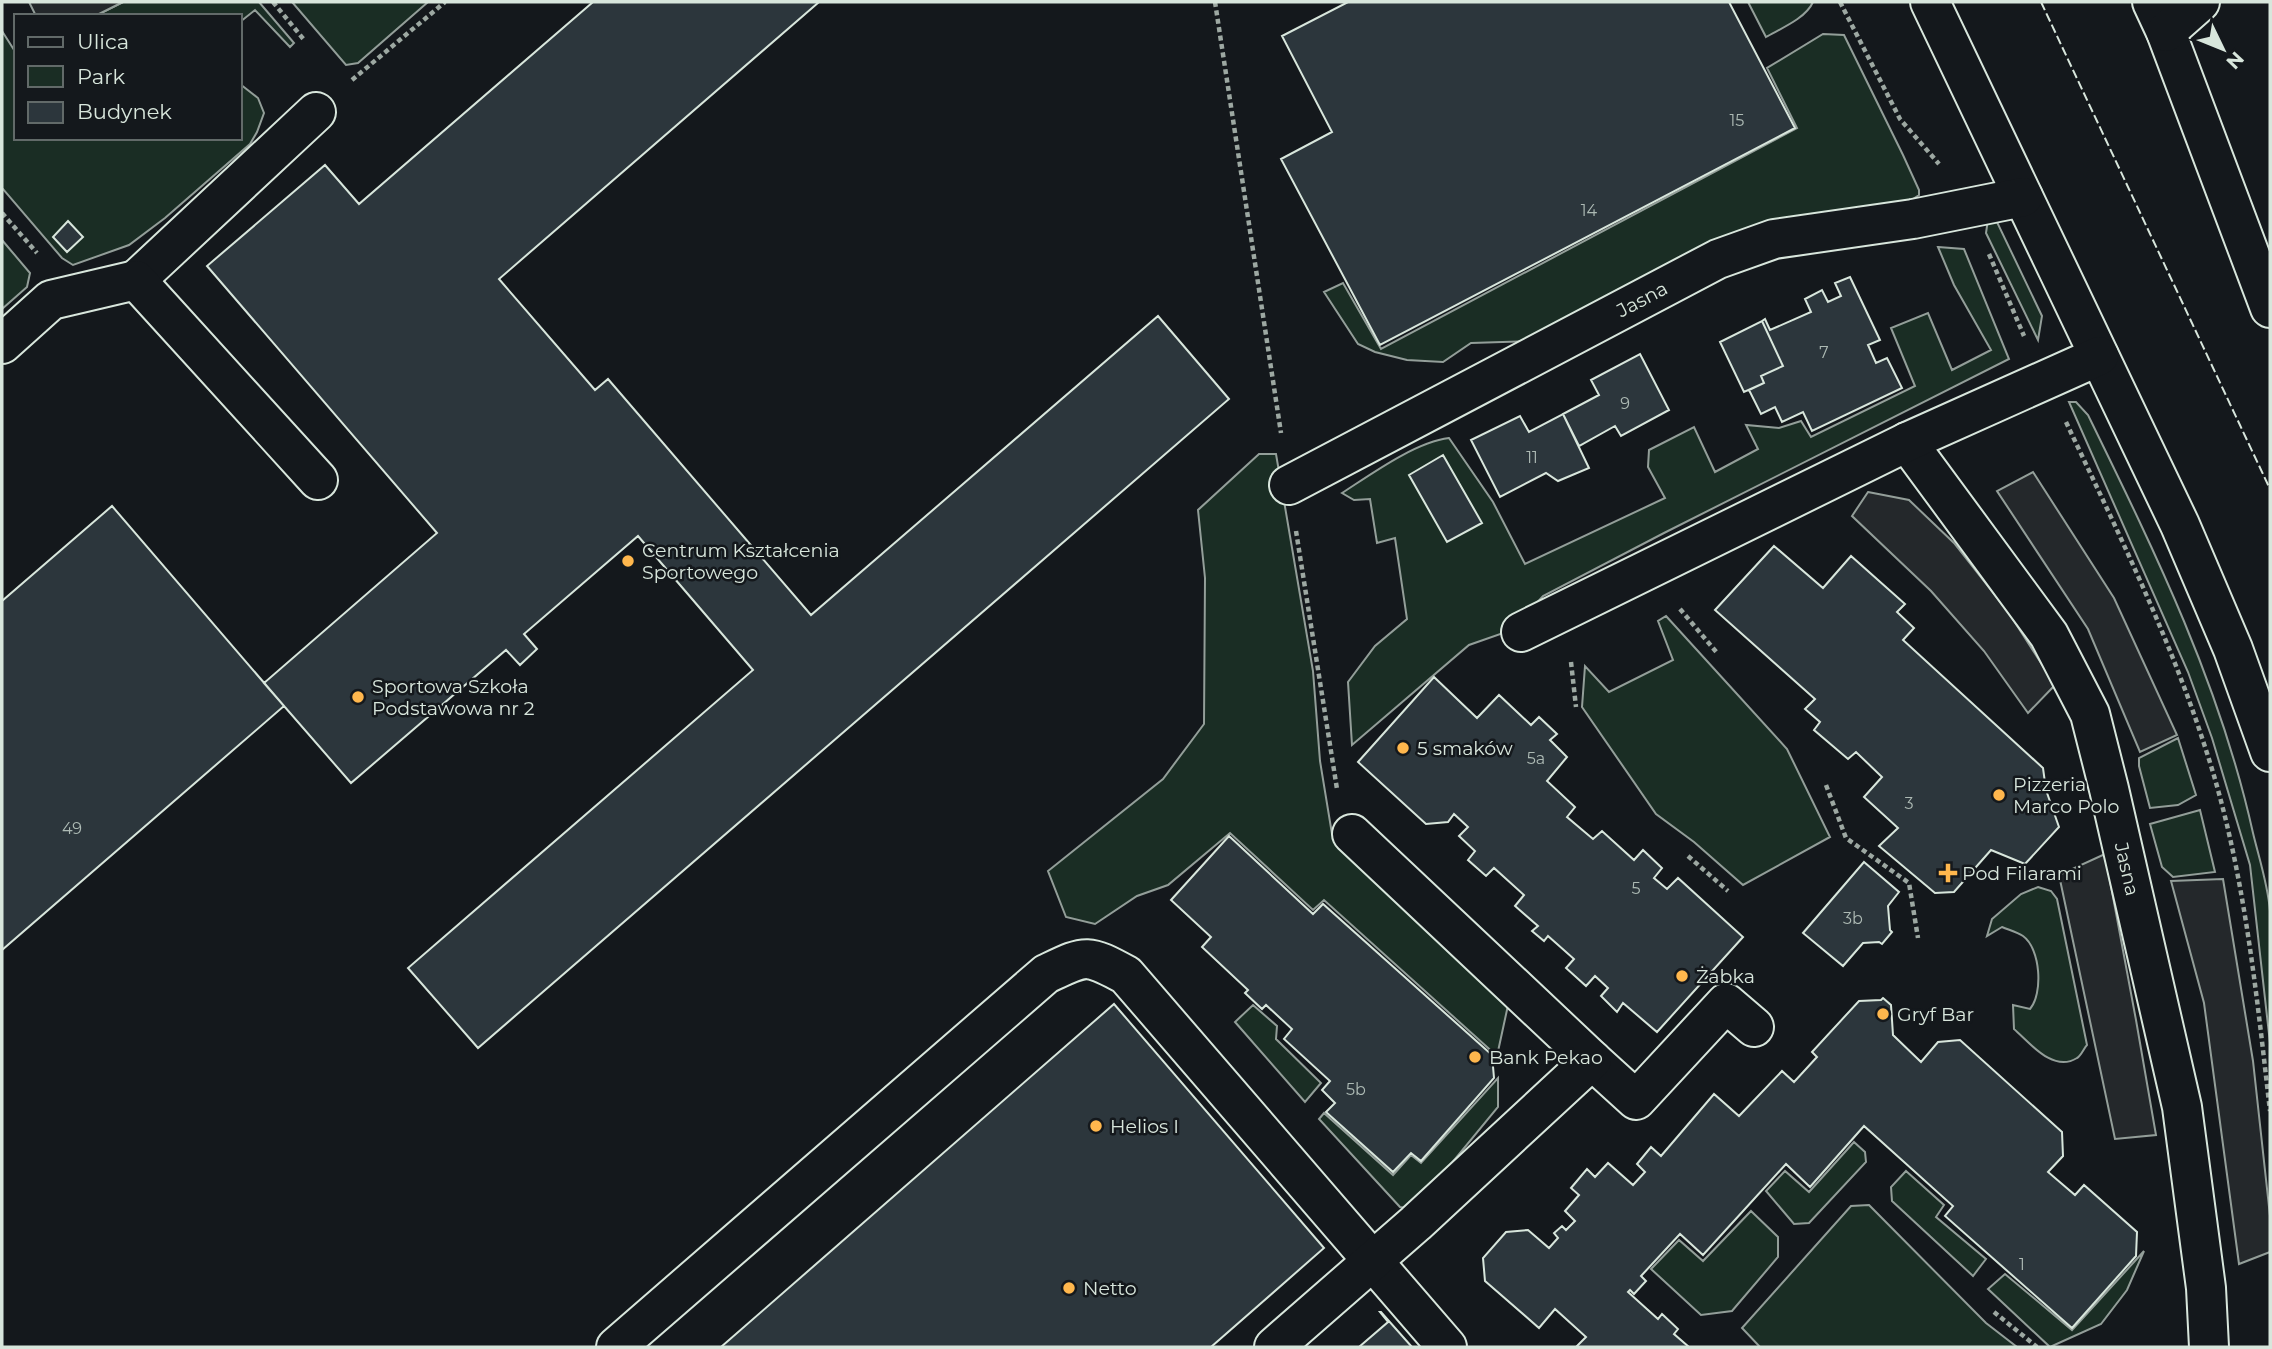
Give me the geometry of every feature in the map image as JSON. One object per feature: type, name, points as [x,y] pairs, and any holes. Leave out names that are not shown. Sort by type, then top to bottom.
[{"type":"street","points":[[1930,2],[2180,525],[2233,649],[2270,752]]},
{"type":"street","points":[[2200,2],[2159,17],[2270,308]]},
{"type":"street","points":[[2,344],[51,300],[136,280],[316,112]]},
{"type":"street","name":"Jasna","points":[[1289,485],[1718,259],[1774,239],[1913,219],[2024,197]]},
{"type":"street","points":[[136,280],[318,481]]},
{"type":"street","points":[[1521,632],[1907,443],[2099,356]]},
{"type":"street","name":"Jasna","points":[[1907,443],[2049,635],[2090,714],[2182,1107],[2206,1288],[2209,1347]]},
{"type":"street","points":[[1352,834],[1636,1100],[1726,1003],[1754,1027]]},
{"type":"street","points":[[616,1347],[1046,974],[1078,958],[1099,960],[1126,975],[1447,1347]]},
{"type":"street","points":[[1274,1347],[1372,1262],[1592,1060]]},
{"type":"path","points":[[273,2],[305,41]]},
{"type":"path","points":[[316,112],[445,2]]},
{"type":"path","points":[[1214,2],[1335,777]]},
{"type":"path","points":[[1840,2],[1899,119],[1941,166],[1969,208],[2018,323],[2123,542],[2168,645],[2207,751],[2239,873],[2270,1111]]},
{"type":"path","points":[[2,212],[37,253]]},
{"type":"path","points":[[1680,609],[1718,654]]},
{"type":"path","points":[[1570,657],[1576,707]]},
{"type":"path","points":[[1826,785],[1846,838],[1909,883],[1918,938]]},
{"type":"path","points":[[1688,856],[1728,891]]},
{"type":"path","points":[[1994,1312],[2037,1347]]},
{"type":"green space","points":[[123,2],[259,2],[294,43],[290,47],[255,10],[242,20],[242,14],[99,14]]},
{"type":"green space","points":[[292,2],[428,2],[358,63],[346,65]]},
{"type":"green space","points":[[1748,2],[1813,2],[1799,18],[1766,37]]},
{"type":"green space","points":[[2,31],[14,50],[14,140],[242,140],[242,86],[258,98],[264,113],[250,144],[165,218],[129,245],[73,265],[62,258],[2,188]]},
{"type":"green space","points":[[1823,34],[1844,35],[1919,190],[1919,195],[1913,199],[1536,341],[1471,343],[1443,362],[1407,360],[1375,352],[1358,344],[1324,292],[1343,283],[1381,349],[1797,128],[1767,68]]},
{"type":"green space","points":[[1988,219],[1997,222],[2042,316],[2038,340],[1986,233]]},
{"type":"green space","points":[[2,240],[30,273],[27,287],[2,309]]},
{"type":"green space","points":[[1938,247],[1964,249],[2009,359],[1543,596],[1512,630],[1469,645],[1352,745],[1348,682],[1375,646],[1407,619],[1395,538],[1377,543],[1370,499],[1354,500],[1342,493],[1408,452],[1449,438],[1493,502],[1525,564],[1665,498],[1648,467],[1649,450],[1694,427],[1715,472],[1758,449],[1746,425],[1779,428],[1801,421],[1811,437],[1915,386],[1891,328],[1928,313],[1952,370],[1991,350],[1954,285]]},
{"type":"green space","points":[[2069,402],[2076,402],[2088,415],[2137,517],[2183,620],[2223,724],[2269,901],[2270,1043],[2250,865],[2212,738],[2188,672]]},
{"type":"green space","points":[[1259,454],[1276,454],[1313,671],[1320,761],[1332,834],[1510,996],[1497,1056],[1324,900],[1313,910],[1230,833],[1168,885],[1137,896],[1095,924],[1066,917],[1048,871],[1163,779],[1204,724],[1205,578],[1198,510]]},
{"type":"green space","points":[[1666,616],[1787,749],[1830,837],[1743,885],[1694,842],[1656,814],[1582,707],[1585,666],[1609,692],[1673,660],[1658,621]]},
{"type":"green space","points":[[2178,738],[2196,795],[2178,805],[2150,808],[2139,758]]},
{"type":"green space","points":[[2200,810],[2215,872],[2173,877],[2162,867],[2150,824]]},
{"type":"green space","points":[[2038,887],[2051,891],[2057,899],[2087,1045],[2078,1057],[2068,1062],[2059,1062],[2042,1054],[2014,1029],[2013,1005],[2030,1009],[2037,993],[2037,961],[2029,942],[2023,936],[2002,927],[1987,936],[1992,919],[2021,894]]},
{"type":"green space","points":[[1253,1005],[1277,1026],[1276,1039],[1321,1083],[1305,1102],[1235,1022]]},
{"type":"green space","points":[[1498,1078],[1498,1107],[1411,1209],[1400,1207],[1319,1119],[1324,1113],[1393,1175],[1411,1155],[1421,1163]]},
{"type":"green space","points":[[1854,1142],[1865,1152],[1866,1162],[1809,1223],[1794,1224],[1766,1191],[1785,1171],[1809,1192]]},
{"type":"green space","points":[[1906,1171],[1944,1205],[1936,1217],[1986,1259],[1973,1276],[1892,1201],[1891,1187]]},
{"type":"green space","points":[[1869,1205],[1986,1323],[2017,1347],[1760,1347],[1742,1328],[1851,1206]]},
{"type":"green space","points":[[1751,1211],[1778,1237],[1778,1257],[1732,1311],[1701,1315],[1651,1269],[1679,1240],[1703,1261]]},
{"type":"green space","points":[[2144,1251],[2127,1290],[2101,1324],[2050,1347],[1988,1289],[2005,1274],[2072,1330]]},
{"type":"shaded area","points":[[29,2],[123,2],[99,14],[35,14]]},
{"type":"shaded area","points":[[2033,472],[2114,598],[2177,735],[2140,752],[2088,629],[1997,491]]},
{"type":"shaded area","points":[[1868,492],[1909,500],[1954,543],[2009,613],[2055,685],[2028,713],[1984,651],[1931,591],[1852,516]]},
{"type":"shaded area","points":[[2105,854],[2156,1135],[2115,1139],[2059,875]]},
{"type":"shaded area","points":[[2223,879],[2253,1061],[2270,1216],[2270,1252],[2239,1264],[2204,1003],[2171,881]]},
{"type":"building","points":[[593,2],[819,2],[499,279],[595,390],[608,379],[811,615],[1158,316],[1229,399],[478,1048],[408,968],[753,670],[638,536],[524,634],[537,649],[520,665],[506,650],[351,783],[264,683],[437,533],[207,266],[325,165],[359,204]]},
{"type":"building","points":[[1348,2],[1729,2],[1795,128],[1380,345],[1281,159],[1332,132],[1282,36]]},
{"type":"building","points":[[68,221],[83,237],[67,252],[53,237]]},
{"type":"building","points":[[1850,277],[1880,340],[1868,345],[1876,363],[1887,358],[1902,388],[1812,431],[1803,412],[1782,422],[1775,407],[1761,414],[1749,390],[1764,383],[1761,376],[1783,366],[1762,321],[1765,319],[1770,330],[1811,312],[1805,299],[1822,290],[1828,302],[1841,296],[1835,283]]},
{"type":"building","points":[[1762,321],[1783,366],[1761,376],[1764,383],[1744,392],[1720,342]]},
{"type":"building","points":[[1640,354],[1669,410],[1621,436],[1615,426],[1579,446],[1563,414],[1599,395],[1591,380]]},
{"type":"building","points":[[1563,414],[1589,468],[1558,481],[1546,473],[1500,497],[1471,440],[1520,416],[1529,432]]},
{"type":"building","points":[[1443,455],[1482,523],[1447,542],[1409,475]]},
{"type":"building","points":[[112,506],[284,706],[2,950],[2,601]]},
{"type":"building","points":[[1774,546],[1823,588],[1851,556],[1905,604],[1897,612],[1914,628],[1903,640],[2043,768],[2046,790],[2059,827],[2025,864],[1991,850],[1954,892],[1935,893],[1879,846],[1898,828],[1864,797],[1882,777],[1856,752],[1848,759],[1814,730],[1820,722],[1805,709],[1815,699],[1715,610]]},
{"type":"building","points":[[1434,677],[1477,718],[1499,695],[1531,725],[1539,717],[1557,734],[1550,740],[1567,757],[1547,781],[1575,807],[1567,817],[1593,839],[1602,831],[1634,860],[1643,850],[1662,868],[1654,878],[1667,889],[1678,878],[1743,937],[1657,1032],[1623,1003],[1617,1012],[1601,996],[1608,988],[1595,976],[1586,986],[1566,968],[1574,959],[1548,936],[1544,941],[1532,931],[1538,926],[1515,906],[1524,895],[1494,868],[1486,876],[1468,860],[1475,851],[1459,836],[1468,827],[1454,814],[1448,822],[1426,824],[1358,762]]},
{"type":"building","points":[[1229,836],[1313,914],[1323,904],[1492,1055],[1494,1078],[1421,1161],[1411,1153],[1393,1172],[1326,1112],[1335,1103],[1322,1090],[1330,1081],[1284,1039],[1292,1029],[1266,1005],[1262,1009],[1245,993],[1248,990],[1202,947],[1211,937],[1171,900]]},
{"type":"building","points":[[1864,862],[1899,892],[1888,906],[1892,932],[1882,944],[1863,943],[1843,966],[1803,933]]},
{"type":"building","points":[[1883,998],[1891,1005],[1893,1035],[1921,1062],[1938,1042],[1960,1040],[2062,1132],[2063,1156],[2048,1172],[2075,1195],[2084,1185],[2137,1232],[2136,1256],[2072,1328],[1945,1216],[1953,1206],[1864,1126],[1810,1187],[1786,1164],[1703,1255],[1680,1234],[1641,1276],[1646,1281],[1634,1294],[1630,1290],[1628,1292],[1658,1319],[1662,1314],[1678,1329],[1674,1334],[1689,1347],[1576,1347],[1586,1337],[1555,1309],[1539,1328],[1485,1281],[1483,1258],[1506,1232],[1528,1230],[1549,1248],[1558,1238],[1554,1233],[1562,1226],[1566,1230],[1575,1221],[1565,1211],[1579,1195],[1571,1188],[1587,1169],[1595,1177],[1608,1163],[1633,1185],[1645,1172],[1637,1164],[1651,1147],[1661,1156],[1714,1094],[1739,1116],[1782,1071],[1794,1082],[1817,1057],[1812,1052],[1859,1001]]},
{"type":"building","name":"Helios I","points":[[1114,1004],[1324,1248],[1211,1347],[721,1347]]},
{"type":"building","points":[[1380,1312],[1412,1347],[1359,1347],[1388,1322]]},
{"type":"fence","points":[[2041,2],[2270,489]]},
{"type":"place","name":"Centrum Kształcenia Sportowego","points":[[628,561]]},
{"type":"place","name":"Sportowa Szkoła Podstawowa nr 2","points":[[358,697]]},
{"type":"place","name":"5 smaków","points":[[1403,748]]},
{"type":"place","name":"Pizzeria Marco Polo","points":[[1999,795]]},
{"type":"place","name":"Pod Filarami","points":[[1948,873]]},
{"type":"place","name":"Żabka","points":[[1682,976]]},
{"type":"place","name":"Gryf Bar","points":[[1883,1014]]},
{"type":"place","name":"Bank Pekao","points":[[1475,1057]]},
{"type":"place","name":"Helios I","points":[[1096,1126]]},
{"type":"place","name":"Netto","points":[[1069,1288]]}]
